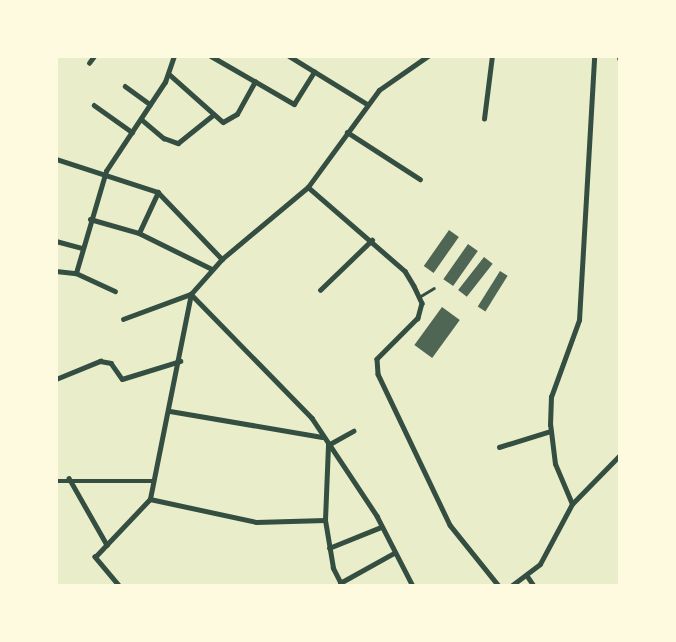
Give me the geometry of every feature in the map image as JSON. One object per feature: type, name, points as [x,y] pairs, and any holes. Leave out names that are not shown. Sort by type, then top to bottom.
[{"type":"street","points":[[89,62],[94,56]]},
{"type":"street","points":[[76,273],[90,219],[106,171],[169,74],[174,56]]},
{"type":"street","points":[[211,56],[294,104],[314,72]]},
{"type":"street","points":[[289,56],[367,104]]},
{"type":"street","points":[[123,319],[191,294],[222,259],[308,187],[367,104],[395,77],[428,56]]},
{"type":"street","points":[[484,119],[492,56]]},
{"type":"street","points":[[572,504],[555,464],[550,431],[551,397],[570,354],[582,294],[580,257],[594,56]]},
{"type":"street","points":[[169,74],[223,122],[230,120],[255,82]]},
{"type":"street","points":[[125,86],[150,104]]},
{"type":"street","points":[[94,105],[132,132]]},
{"type":"street","points":[[141,118],[164,138],[178,143],[213,115]]},
{"type":"street","points":[[347,132],[420,179]]},
{"type":"street","points":[[56,158],[106,171],[158,192],[222,259]]},
{"type":"street","points":[[308,187],[372,240],[405,271],[419,297],[418,318],[377,359],[378,374],[450,526],[499,586]]},
{"type":"street","points":[[140,233],[158,192]]},
{"type":"street","points":[[90,219],[140,233],[212,269]]},
{"type":"street","points":[[320,290],[372,240]]},
{"type":"street","points":[[56,241],[82,248]]},
{"type":"street","points":[[56,271],[76,273],[115,291]]},
{"type":"street","points":[[119,586],[95,557],[150,499],[180,361],[191,294]]},
{"type":"street","points":[[191,294],[312,418],[322,437],[381,527],[413,586]]},
{"type":"street","points":[[56,379],[100,360],[111,364],[122,380],[180,361]]},
{"type":"street","points":[[170,411],[322,437]]},
{"type":"street","points":[[328,445],[353,431]]},
{"type":"street","points":[[499,447],[550,431]]},
{"type":"street","points":[[328,445],[325,520],[329,548],[341,584],[394,553]]},
{"type":"street","points":[[511,586],[528,577],[547,555],[572,504],[620,455]]},
{"type":"street","points":[[56,481],[69,478],[153,481]]},
{"type":"street","points":[[69,478],[106,545]]},
{"type":"street","points":[[150,499],[256,522],[325,520]]},
{"type":"street","points":[[329,548],[381,527]]},
{"type":"street","points":[[528,577],[534,586]]},
{"type":"lane","points":[[419,297],[434,288]]},
{"type":"building","points":[[449,230],[459,237],[434,273],[424,266]]},
{"type":"building","points":[[468,244],[478,251],[453,286],[443,279]]},
{"type":"building","points":[[484,257],[493,264],[467,297],[458,290]]},
{"type":"building","points":[[500,271],[508,276],[485,311],[478,307]]},
{"type":"building","points":[[442,307],[460,320],[432,358],[414,345]]}]
